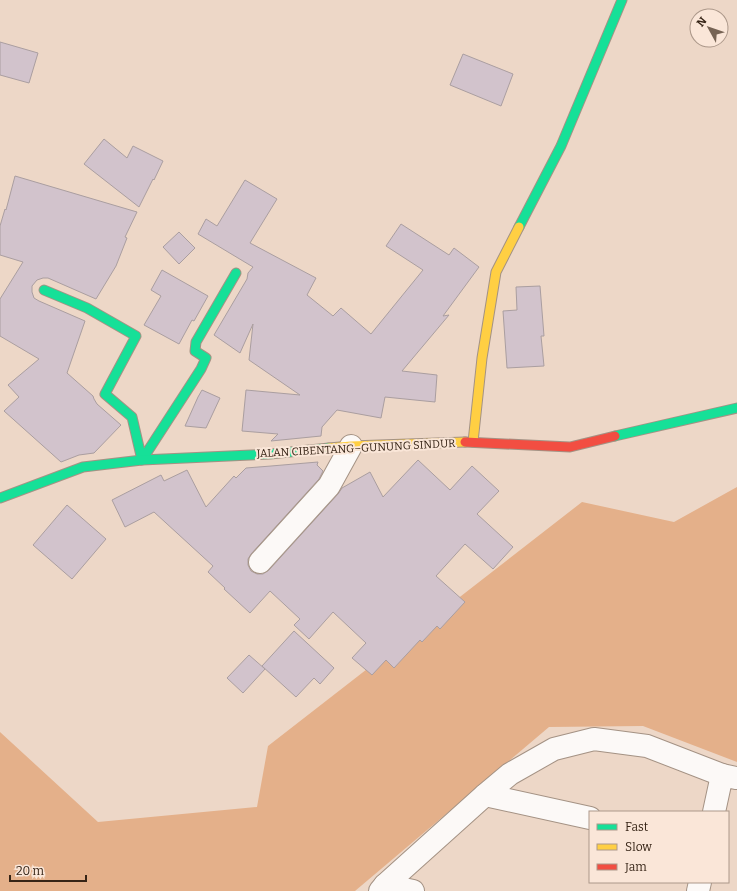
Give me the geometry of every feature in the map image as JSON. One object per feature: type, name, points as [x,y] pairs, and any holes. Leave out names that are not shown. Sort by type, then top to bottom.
[{"type":"street","points":[[473,442],[482,358],[496,272],[561,146],[622,0]]},
{"type":"street","points":[[142,460],[201,369],[206,358],[195,351],[196,342],[236,273]]},
{"type":"street","points":[[44,290],[87,308],[136,336],[105,394],[132,417],[142,460]]},
{"type":"street","name":"JALAN CIBENTANG–GUNUNG SINDUR","points":[[0,498],[83,467],[142,460],[270,454],[351,446],[473,442],[570,447],[737,408]]},
{"type":"street","points":[[260,562],[330,486],[351,446]]},
{"type":"street","points":[[382,888],[484,795],[510,774],[554,749],[594,739],[647,746],[730,776],[714,811]]},
{"type":"street","points":[[484,795],[589,818]]},
{"type":"street","points":[[382,888],[413,891]]},
{"type":"shaded area","points":[[737,487],[737,762],[643,726],[549,727],[355,891],[0,891],[0,732],[98,822],[257,807],[268,746],[582,502],[674,522]]},
{"type":"building","points":[[0,42],[38,53],[29,83],[0,75]]},
{"type":"building","points":[[463,54],[513,74],[501,106],[450,85]]},
{"type":"building","points":[[104,139],[127,158],[133,146],[163,161],[139,207],[84,164]]},
{"type":"building","points":[[15,176],[137,212],[125,237],[127,238],[116,266],[96,299],[48,278],[37,280],[32,286],[34,298],[85,321],[67,373],[93,396],[97,404],[121,425],[94,453],[79,455],[61,462],[4,411],[19,397],[8,385],[39,359],[0,336],[0,299],[23,262],[0,255],[0,226]]},
{"type":"building","points":[[245,180],[277,199],[250,243],[316,278],[307,295],[333,316],[341,308],[371,334],[423,270],[386,246],[401,224],[449,255],[454,248],[479,267],[443,316],[449,315],[402,371],[437,375],[435,402],[385,397],[381,418],[337,410],[322,427],[321,436],[271,441],[278,434],[242,431],[246,390],[300,395],[249,360],[253,324],[240,353],[214,335],[247,279],[248,273],[253,267],[198,234],[206,219],[217,226]]},
{"type":"building","points":[[179,232],[195,248],[179,264],[163,247]]},
{"type":"building","points":[[162,270],[208,296],[194,321],[192,320],[179,344],[144,325],[161,296],[151,290]]},
{"type":"building","points":[[540,286],[544,336],[541,336],[544,366],[507,368],[503,311],[517,310],[516,287]]},
{"type":"building","points":[[202,390],[220,398],[206,428],[185,426],[198,397]]},
{"type":"building","points":[[418,460],[450,490],[472,466],[499,491],[477,514],[513,547],[493,569],[465,544],[436,576],[465,602],[440,629],[437,626],[422,642],[420,640],[394,668],[386,660],[372,675],[352,658],[366,643],[333,612],[309,639],[294,625],[300,619],[270,591],[250,613],[208,572],[213,566],[154,512],[125,527],[112,500],[161,475],[164,481],[187,470],[206,507],[234,476],[236,478],[246,468],[318,462],[317,465],[323,471],[319,479],[248,559],[248,565],[251,571],[257,574],[263,574],[269,570],[342,488],[370,472],[383,497]]},
{"type":"building","points":[[67,505],[106,539],[72,579],[33,545]]},
{"type":"building","points":[[294,631],[334,668],[320,684],[314,678],[296,697],[262,666]]},
{"type":"building","points":[[249,655],[265,669],[243,693],[227,678]]},
{"type":"traffic: fast","points":[[519,227],[561,146],[622,0]]},
{"type":"traffic: fast","points":[[44,290],[87,308],[136,336],[105,394],[132,417],[142,460],[201,369],[206,358],[195,351],[196,342],[236,273]]},
{"type":"traffic: fast","points":[[615,436],[737,408]]},
{"type":"traffic: fast","points":[[0,498],[83,467],[142,460],[270,454],[329,448]]},
{"type":"traffic: slow","points":[[473,442],[482,358],[496,272],[519,227]]},
{"type":"traffic: slow","points":[[329,448],[465,442]]},
{"type":"traffic: jam","points":[[465,442],[570,447],[615,436]]}]
